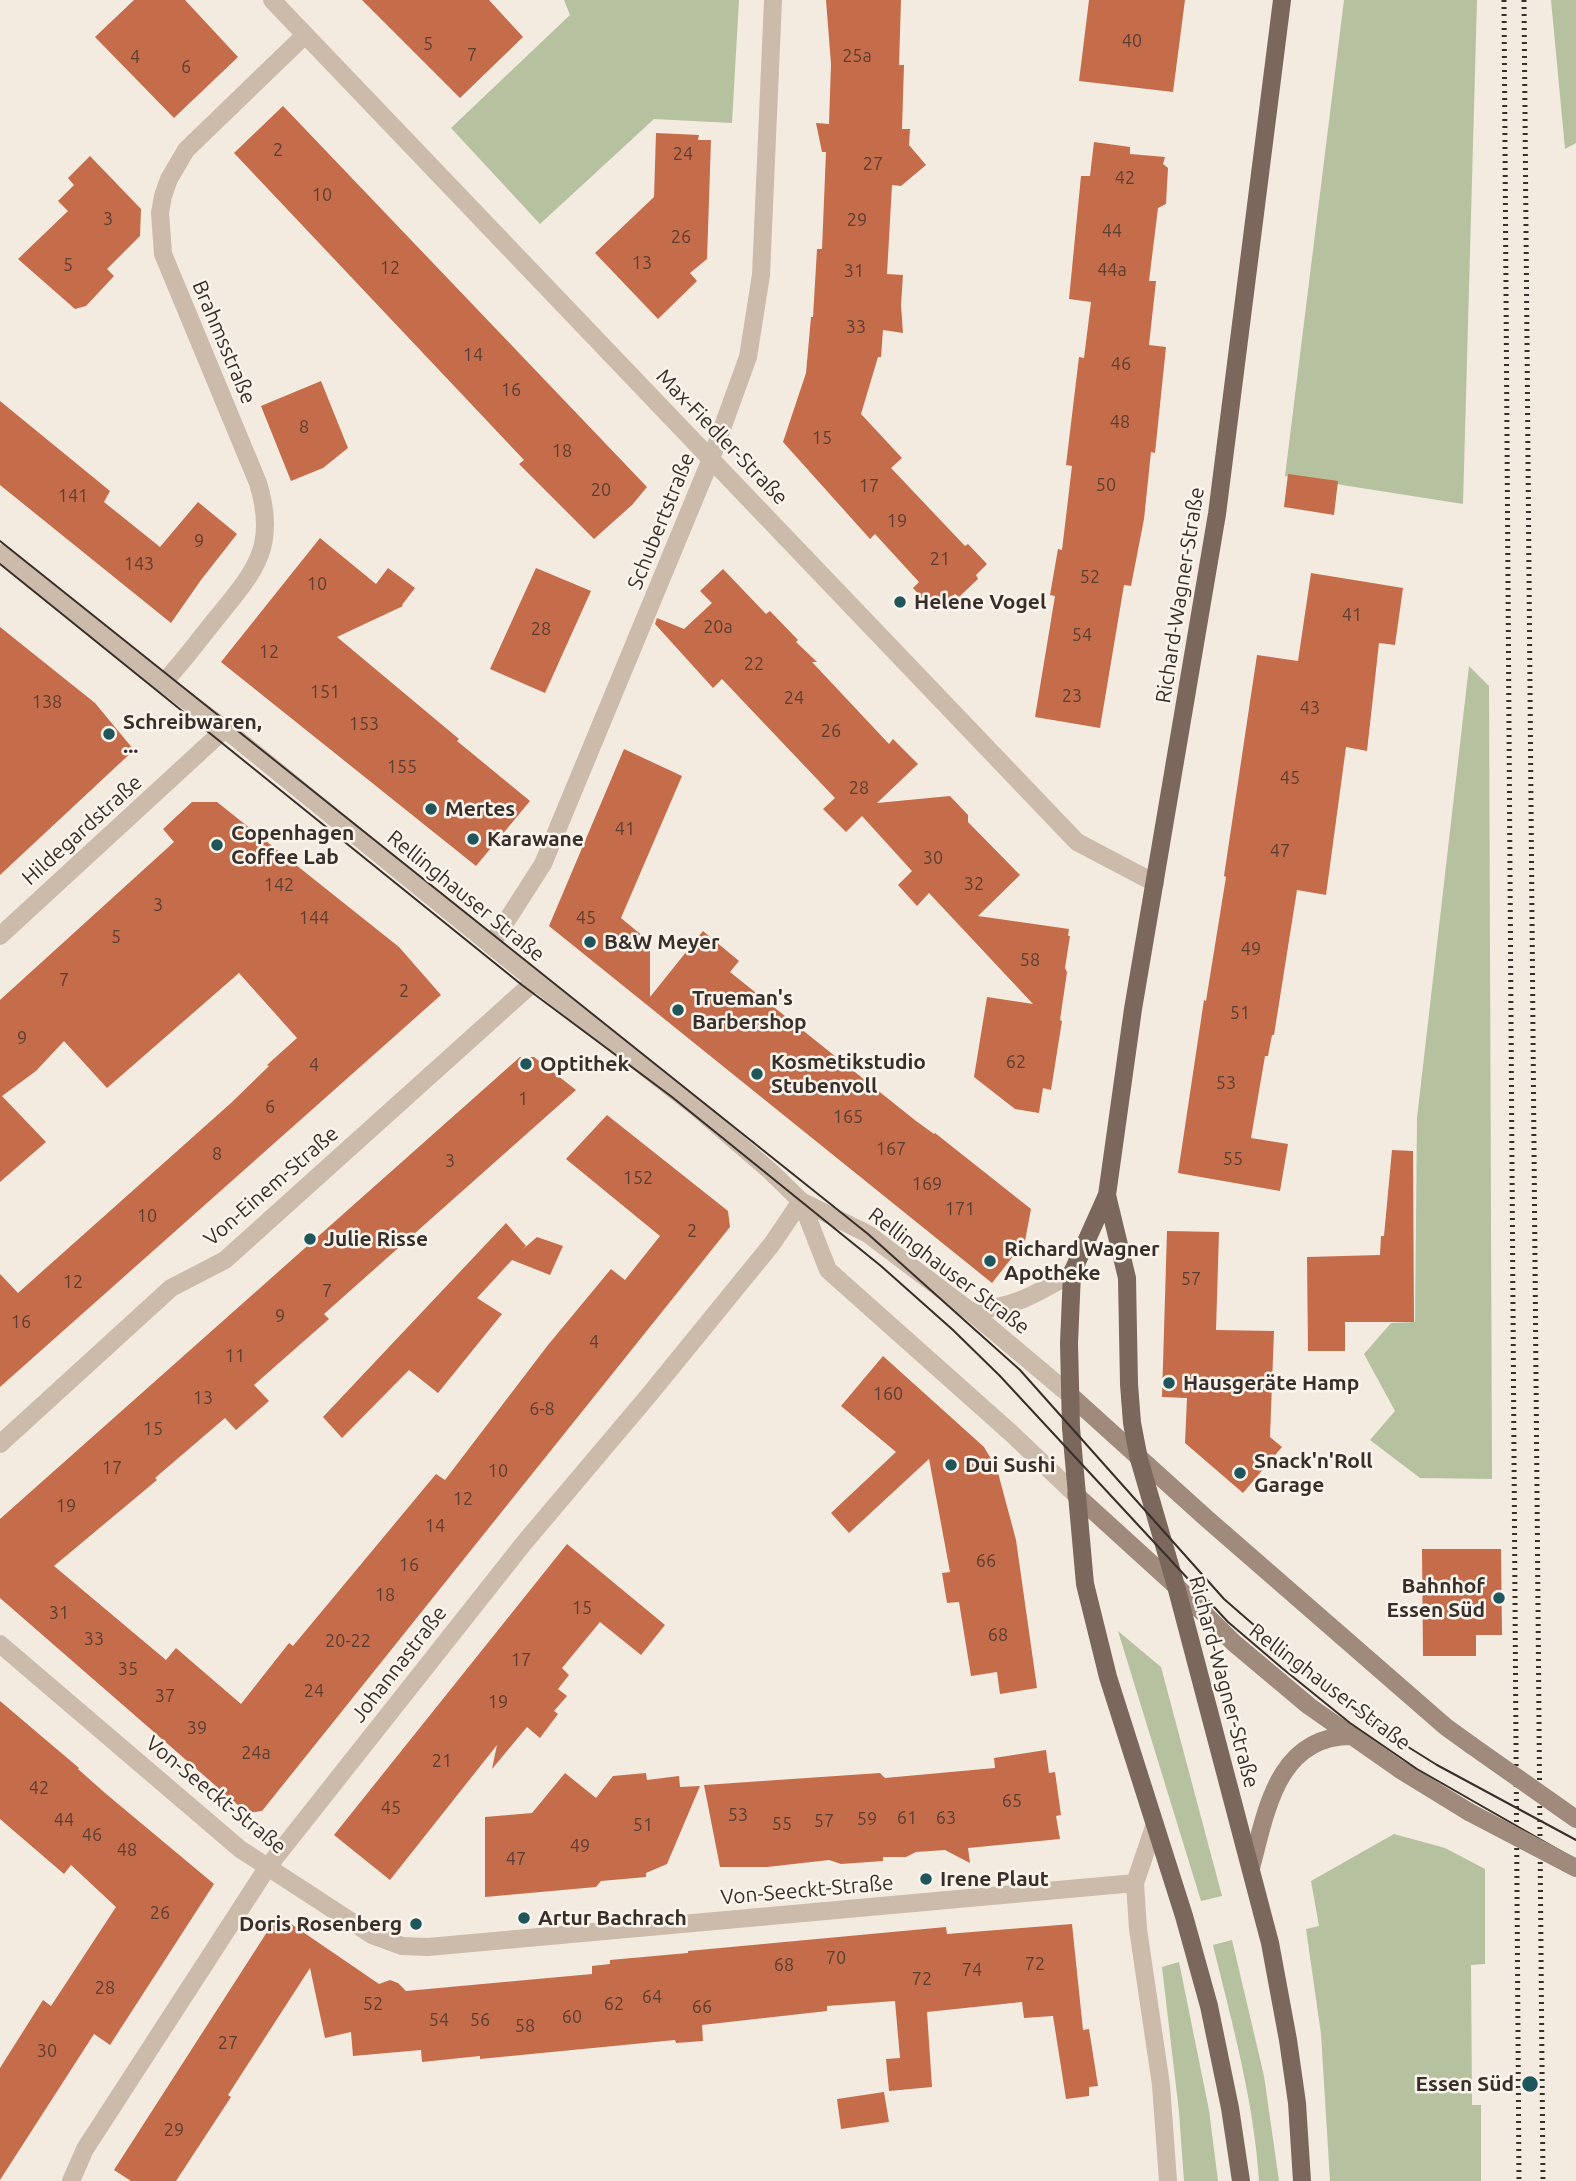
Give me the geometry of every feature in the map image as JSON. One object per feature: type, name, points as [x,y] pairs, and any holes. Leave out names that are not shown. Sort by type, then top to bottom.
[{"type":"main road","name":"Richard-Wagner-Straße","points":[[1241,2181],[1230,2108],[1209,2006],[1108,1677],[1085,1584],[1076,1495],[1069,1343],[1072,1273],[1107,1195],[1133,1009],[1217,514],[1282,0]]},
{"type":"main road","name":"Richard-Wagner-Straße","points":[[1107,1195],[1126,1278],[1129,1384],[1132,1423],[1139,1459],[1176,1586],[1270,1943],[1297,2103],[1302,2181]]},
{"type":"main road","name":"Rellinghauser Straße","points":[[1070,1395],[1139,1459],[1446,1727],[1576,1819]]},
{"type":"main road","name":"Rellinghauser Straße","points":[[1076,1495],[1234,1643],[1310,1706],[1399,1769],[1469,1812],[1576,1868]]},
{"type":"main road","points":[[1251,1868],[1270,1800],[1284,1770],[1315,1744],[1339,1736],[1351,1736]]},
{"type":"street","name":"Max-Fiedler-Straße","points":[[272,0],[1077,842],[1155,883]]},
{"type":"street","name":"Schubertstraße","points":[[491,946],[544,864],[711,459],[748,357],[761,275],[773,0]]},
{"type":"street","name":"Brahmsstraße","points":[[163,683],[250,577],[263,548],[266,519],[258,483],[163,254],[160,213],[163,196],[186,150],[304,35]]},
{"type":"street","name":"Rellinghauser Straße","points":[[0,553],[225,729],[491,946],[698,1109],[801,1201],[868,1234],[970,1311],[1070,1395]]},
{"type":"street","name":"Hildegardstraße","points":[[0,936],[225,729]]},
{"type":"street","name":"Von-Einem-Straße","points":[[0,1444],[171,1288],[225,1260],[535,981]]},
{"type":"street","name":"Rellinghauser Straße","points":[[801,1201],[828,1270],[1011,1433],[1076,1495]]},
{"type":"street","name":"Johannastraße","points":[[71,2181],[85,2149],[267,1868],[524,1543],[772,1244],[801,1201]]},
{"type":"street","points":[[970,1311],[998,1309],[1021,1301],[1072,1273]]},
{"type":"street","name":"Von-Seeckt-Straße","points":[[0,1644],[240,1849],[372,1936],[402,1947],[1135,1883]]},
{"type":"street","points":[[1155,1824],[1135,1883],[1138,1929],[1161,2085],[1168,2181]]},
{"type":"green space","points":[[564,0],[739,0],[732,123],[654,119],[540,224],[451,128],[570,15]]},
{"type":"green space","points":[[1344,0],[1477,0],[1463,504],[1285,476]]},
{"type":"green space","points":[[1551,0],[1576,0],[1576,143],[1565,149]]},
{"type":"green space","points":[[1469,666],[1489,686],[1492,1479],[1420,1478],[1370,1440],[1395,1411],[1364,1354],[1391,1323],[1415,1322],[1417,1118]]},
{"type":"green space","points":[[1118,1631],[1161,1667],[1222,1896],[1201,1901]]},
{"type":"green space","points":[[1394,1834],[1445,1848],[1485,1869],[1485,1964],[1471,1965],[1472,2105],[1481,2105],[1481,2181],[1330,2181],[1321,2034],[1306,1929],[1319,1926],[1311,1881]]},
{"type":"green space","points":[[1232,1940],[1264,2076],[1279,2181],[1259,2181],[1247,2092],[1213,1945]]},
{"type":"green space","points":[[1179,1962],[1209,2110],[1218,2181],[1184,2181],[1162,1967]]},
{"type":"building","points":[[134,0],[185,0],[238,57],[174,118],[95,37]]},
{"type":"building","points":[[362,0],[489,0],[523,37],[460,98]]},
{"type":"building","points":[[826,0],[901,0],[899,65],[904,65],[902,129],[910,129],[909,145],[926,165],[901,186],[892,185],[887,274],[903,275],[903,333],[883,330],[881,357],[878,357],[861,414],[902,458],[891,468],[965,546],[968,544],[987,564],[976,575],[978,579],[959,597],[955,594],[935,612],[913,588],[919,582],[875,534],[870,539],[783,442],[806,373],[817,249],[822,249],[826,152],[822,152],[816,123],[829,124],[831,64]]},
{"type":"building","points":[[1089,0],[1185,0],[1173,92],[1079,81]]},
{"type":"building","points":[[283,106],[647,487],[632,505],[594,539],[519,464],[524,460],[234,153]]},
{"type":"building","points":[[656,133],[699,135],[698,140],[711,140],[707,259],[690,273],[697,281],[658,319],[595,253],[654,197]]},
{"type":"building","points":[[1094,142],[1130,147],[1130,154],[1165,157],[1163,164],[1168,168],[1166,204],[1158,208],[1149,281],[1156,281],[1149,345],[1166,347],[1155,453],[1151,452],[1144,519],[1131,586],[1124,585],[1100,728],[1035,717],[1055,596],[1050,595],[1058,549],[1062,550],[1072,466],[1066,465],[1079,357],[1084,358],[1091,302],[1069,299],[1081,176],[1090,176]]},
{"type":"building","points":[[90,156],[141,209],[140,236],[107,269],[114,276],[86,306],[75,309],[18,259],[68,211],[58,201],[74,185],[68,178]]},
{"type":"building","points":[[321,381],[348,448],[323,468],[291,481],[261,406]]},
{"type":"building","points":[[0,401],[110,491],[104,502],[160,547],[198,502],[237,534],[171,623],[0,485]]},
{"type":"building","points":[[1288,474],[1338,481],[1334,515],[1284,507]]},
{"type":"building","points":[[320,538],[376,584],[388,568],[415,588],[403,606],[337,637],[530,801],[476,866],[221,662]]},
{"type":"building","points":[[536,568],[591,591],[545,693],[490,669]]},
{"type":"building","points":[[723,569],[766,614],[770,611],[798,640],[796,642],[817,662],[812,662],[889,744],[893,739],[918,764],[877,803],[950,796],[968,815],[968,822],[1020,875],[978,916],[1069,929],[1062,1021],[1051,1090],[1043,1088],[1039,1113],[1015,1109],[974,1077],[987,997],[1033,1004],[929,893],[917,906],[898,885],[912,871],[862,816],[846,832],[823,809],[835,798],[722,679],[713,688],[655,624],[657,618],[684,629],[712,603],[700,591]]},
{"type":"building","points":[[1311,573],[1403,588],[1395,645],[1379,643],[1367,751],[1346,747],[1326,895],[1297,890],[1274,1035],[1268,1056],[1265,1056],[1251,1138],[1288,1144],[1280,1191],[1178,1173],[1226,877],[1224,876],[1257,655],[1298,661]]},
{"type":"building","points":[[0,627],[95,703],[134,750],[0,875]]},
{"type":"building","points":[[624,749],[682,776],[621,918],[650,942],[650,997],[703,931],[739,961],[730,972],[1031,1209],[1025,1241],[992,1283],[549,926]]},
{"type":"building","points":[[192,802],[217,802],[399,947],[441,995],[0,1387],[0,1274],[18,1293],[231,1103],[297,1038],[239,973],[107,1088],[64,1041],[36,1071],[2,1096],[46,1142],[0,1182],[0,1000],[174,842],[163,829]]},
{"type":"building","points":[[520,1057],[534,1057],[576,1090],[324,1314],[329,1319],[254,1385],[269,1401],[236,1430],[225,1418],[155,1478],[157,1480],[54,1566],[166,1660],[176,1648],[241,1704],[289,1643],[293,1646],[436,1474],[445,1480],[548,1345],[611,1269],[625,1280],[660,1236],[566,1159],[607,1115],[728,1211],[730,1227],[262,1811],[247,1813],[0,1598],[0,1519]]},
{"type":"building","points":[[1392,1150],[1413,1151],[1414,1322],[1345,1322],[1345,1351],[1308,1351],[1307,1257],[1380,1255]]},
{"type":"building","points":[[506,1223],[526,1246],[522,1250],[537,1237],[563,1246],[550,1275],[512,1260],[477,1298],[502,1314],[438,1393],[409,1370],[342,1438],[323,1417]]},
{"type":"building","points":[[1167,1231],[1219,1232],[1216,1330],[1274,1331],[1270,1437],[1282,1447],[1243,1493],[1185,1443],[1187,1398],[1162,1397]]},
{"type":"building","points":[[883,1356],[984,1447],[997,1469],[1016,1540],[1037,1688],[1000,1694],[997,1672],[971,1676],[959,1602],[947,1603],[942,1573],[950,1572],[929,1459],[849,1533],[831,1513],[896,1452],[841,1406]]},
{"type":"building","points":[[567,1544],[665,1625],[641,1655],[600,1622],[562,1668],[569,1675],[558,1689],[567,1696],[554,1711],[558,1714],[540,1738],[527,1727],[492,1769],[497,1745],[390,1880],[334,1835]]},
{"type":"building","name":"Bahnhof Essen Süd","points":[[1422,1549],[1501,1549],[1502,1635],[1476,1635],[1476,1656],[1423,1656]]},
{"type":"building","points":[[0,1701],[214,1884],[110,2045],[94,2034],[0,2180],[0,2068],[43,2000],[51,2006],[116,1907],[71,1865],[64,1874],[0,1819]]},
{"type":"building","points":[[1046,1750],[1049,1773],[1055,1772],[1061,1815],[1056,1816],[1060,1839],[968,1848],[970,1863],[945,1850],[916,1852],[906,1857],[883,1857],[883,1861],[841,1864],[829,1860],[767,1867],[720,1867],[704,1785],[880,1773],[885,1778],[995,1768],[994,1758]]},
{"type":"building","points":[[565,1773],[596,1798],[613,1776],[646,1773],[647,1780],[679,1776],[680,1787],[700,1786],[667,1864],[646,1873],[646,1877],[601,1881],[596,1887],[485,1897],[485,1817],[532,1813]]},
{"type":"building","points":[[278,1915],[379,1984],[390,1980],[406,1991],[592,1974],[592,1966],[610,1964],[610,1960],[688,1951],[946,1927],[947,1934],[1072,1924],[1083,2030],[1089,2029],[1098,2086],[1089,2087],[1089,2096],[1066,2099],[1053,2016],[1024,2018],[1022,2002],[927,2012],[932,2087],[889,2091],[886,2059],[900,2058],[895,2001],[827,2006],[827,2011],[702,2025],[703,2041],[676,2043],[675,2040],[422,2062],[421,2050],[353,2056],[351,2032],[325,2038],[310,1968],[176,2181],[131,2181],[114,2170]]},
{"type":"building","points":[[884,2092],[889,2122],[841,2129],[837,2099]]},
{"type":"tram line","points":[[0,541],[868,1234],[1020,1370],[1224,1599],[1324,1686],[1397,1740],[1437,1765],[1576,1840]]},
{"type":"tram line","points":[[0,564],[522,985],[672,1097],[881,1266],[1000,1376],[1228,1622],[1282,1668],[1350,1723],[1417,1769],[1576,1860]]},
{"type":"railway","points":[[1504,0],[1519,2181]]},
{"type":"railway","points":[[1524,0],[1543,2181]]},
{"type":"place","name":"Helene Vogel","points":[[900,602]]},
{"type":"place","name":"Schreibwaren, ...","points":[[109,734]]},
{"type":"place","name":"Mertes","points":[[431,809]]},
{"type":"place","name":"Karawane","points":[[473,839]]},
{"type":"place","name":"Copenhagen Coffee Lab","points":[[217,845]]},
{"type":"place","name":"B&W Meyer","points":[[590,942]]},
{"type":"place","name":"Trueman's Barbershop","points":[[678,1010]]},
{"type":"place","name":"Optithek","points":[[526,1064]]},
{"type":"place","name":"Kosmetikstudio Stubenvoll","points":[[757,1074]]},
{"type":"place","name":"Julie Risse","points":[[310,1239]]},
{"type":"place","name":"Richard Wagner Apotheke","points":[[990,1261]]},
{"type":"place","name":"Hausgeräte Hamp","points":[[1169,1383]]},
{"type":"place","name":"Dui Sushi","points":[[951,1465]]},
{"type":"place","name":"Snack'n'Roll Garage","points":[[1240,1473]]},
{"type":"place","name":"Bahnhof Essen Süd","points":[[1499,1598]]},
{"type":"place","name":"Irene Plaut","points":[[926,1879]]},
{"type":"place","name":"Artur Bachrach","points":[[524,1918]]},
{"type":"place","name":"Doris Rosenberg","points":[[416,1924]]},
{"type":"place","name":"Essen Süd","points":[[1530,2084]]}]
